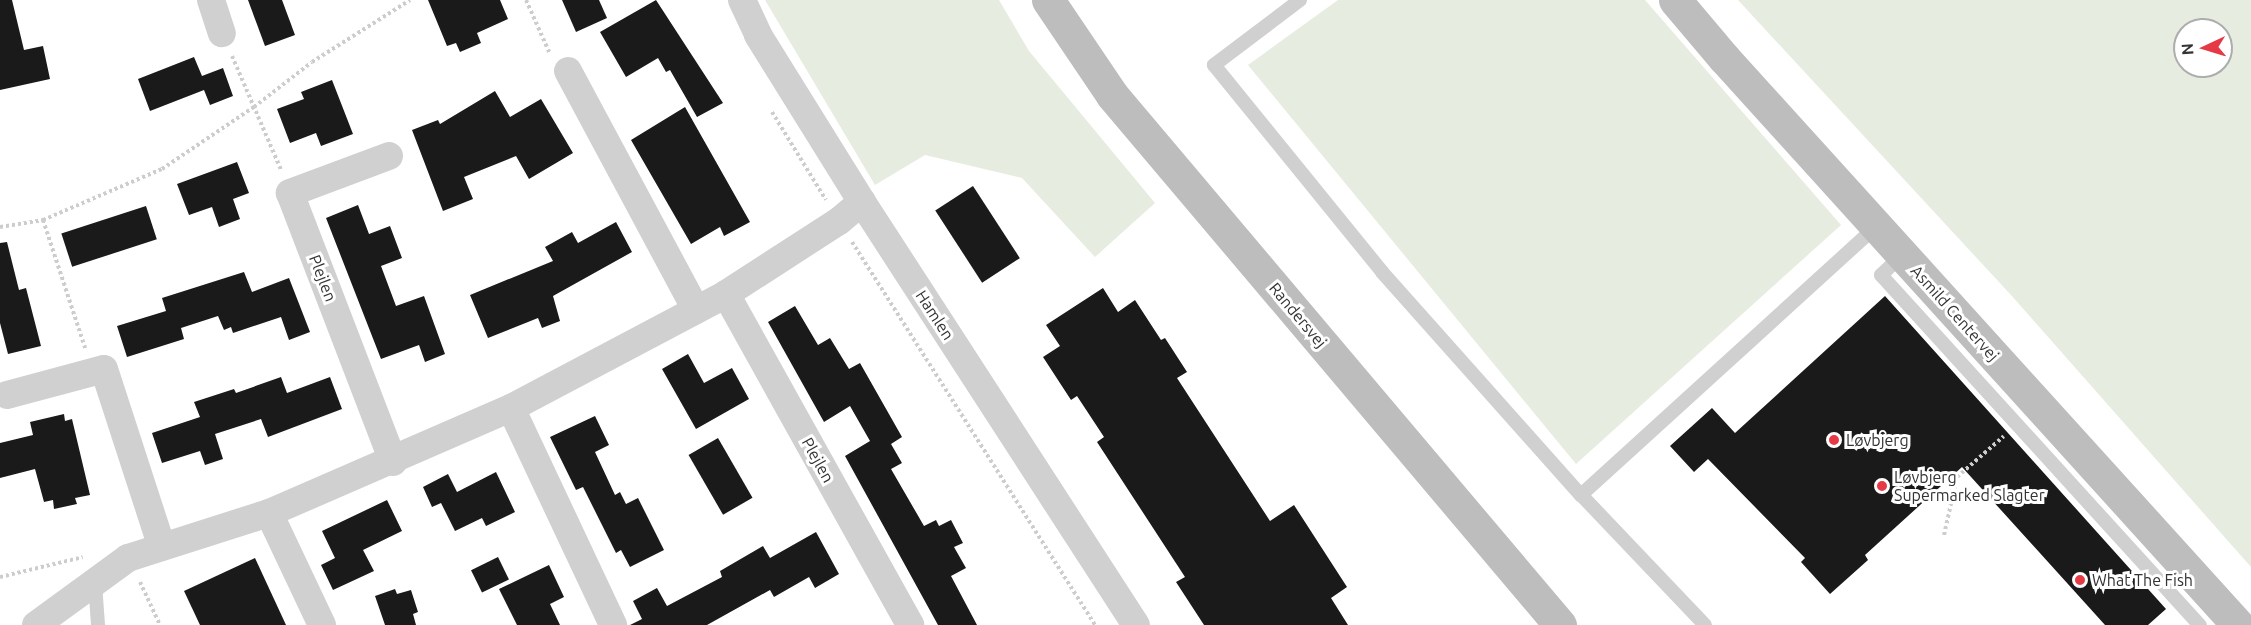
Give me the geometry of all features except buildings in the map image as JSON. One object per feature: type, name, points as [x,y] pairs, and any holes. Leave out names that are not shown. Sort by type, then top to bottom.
[{"type":"street","points":[[211,0],[222,33]]},
{"type":"street","name":"Hamlen","points":[[742,0],[758,35],[862,202],[1136,625]]},
{"type":"street","name":"Randersvej","points":[[1048,0],[1112,95],[1559,624]]},
{"type":"street","name":"Asmild Centervej","points":[[1675,0],[1902,255],[2171,572],[2238,625]]},
{"type":"street","points":[[568,71],[696,310]]},
{"type":"street","points":[[291,193],[389,156]]},
{"type":"street","name":"Plejlen","points":[[291,193],[393,462]]},
{"type":"street","points":[[36,625],[128,558],[269,513],[393,462],[511,408],[726,294],[839,222],[862,202]]},
{"type":"street","name":"Plejlen","points":[[726,294],[910,625]]},
{"type":"street","points":[[7,395],[104,369],[162,547]]},
{"type":"street","points":[[511,408],[613,625]]},
{"type":"street","points":[[269,513],[322,625]]},
{"type":"lane","points":[[1300,0],[1214,64],[1382,272],[1581,495],[1705,625]]},
{"type":"lane","points":[[1581,495],[1876,226]]},
{"type":"lane","points":[[1902,255],[1881,275],[2018,424],[2171,572],[2200,625]]},
{"type":"lane","points":[[95,581],[98,625]]},
{"type":"path","points":[[0,227],[43,220],[162,169],[254,107],[312,62],[410,0]]},
{"type":"path","points":[[526,0],[551,57],[568,71]]},
{"type":"path","points":[[222,33],[291,193]]},
{"type":"path","points":[[769,107],[839,222],[1095,625]]},
{"type":"path","points":[[43,220],[93,372]]},
{"type":"path","points":[[1944,535],[1957,477],[2018,424]]},
{"type":"shaded area","points":[[765,0],[999,0],[1029,51],[1155,203],[1095,257],[1022,178],[925,155],[875,185]]},
{"type":"shaded area","points":[[1338,0],[1645,0],[1841,225],[1576,464],[1248,65]]},
{"type":"shaded area","points":[[1738,0],[2251,0],[2251,567],[2011,295]]},
{"type":"place","name":"Løvbjerg","points":[[1834,440]]},
{"type":"place","name":"Løvbjerg Supermarked Slagter","points":[[1882,486]]},
{"type":"place","name":"What The Fish","points":[[2080,580]]}]
